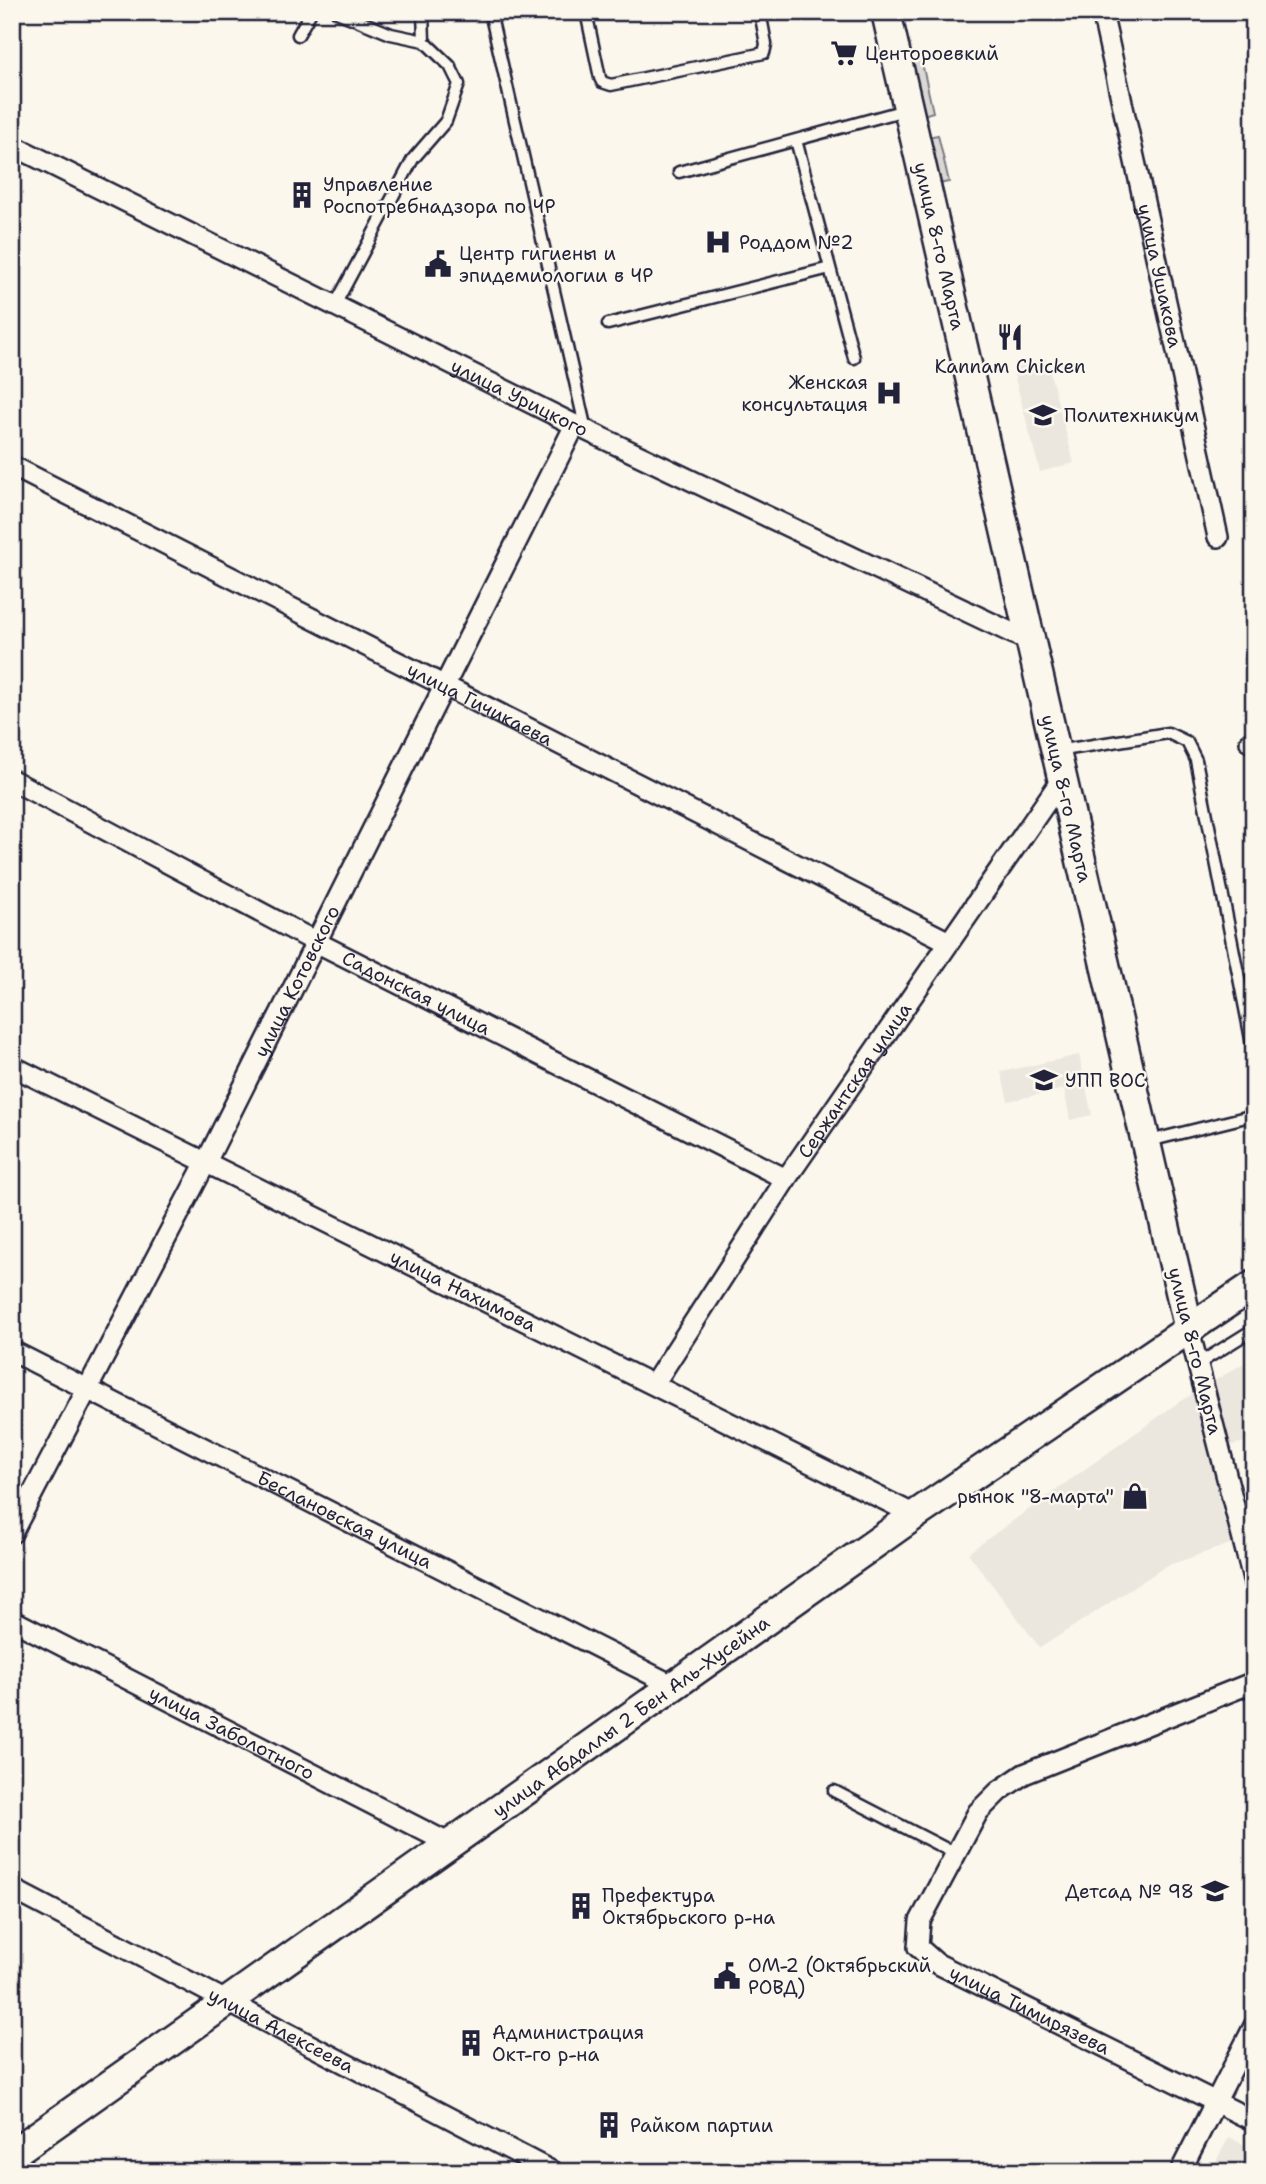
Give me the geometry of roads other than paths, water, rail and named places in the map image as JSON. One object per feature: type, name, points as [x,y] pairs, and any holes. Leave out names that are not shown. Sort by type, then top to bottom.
[{"type":"main road","name":"улица 8-го Марта","points":[[886,12],[1189,1330]]},
{"type":"main road","name":"улица Абдаллы 2 Бен Аль-Хусейна","points":[[12,2154],[915,1516],[1254,1285]]},
{"type":"street","name":"улица Ушакова","points":[[1102,12],[1218,537]]},
{"type":"street","name":"улица Урицкого","points":[[12,145],[580,428],[1031,642]]},
{"type":"street","name":"улица Котовского","points":[[12,1533],[205,1164],[580,428]]},
{"type":"street","name":"улица Гичикаева","points":[[12,466],[947,941]]},
{"type":"street","name":"Сержантская улица","points":[[654,1384],[786,1179],[947,941],[1062,779]]},
{"type":"street","name":"Садонская улица","points":[[12,780],[316,943],[786,1179]]},
{"type":"street","name":"улица Нахимова","points":[[12,1066],[915,1516]]},
{"type":"street","name":"улица 8-го Марта","points":[[1189,1330],[1254,1583]]},
{"type":"street","name":"Беслановская улица","points":[[12,1351],[676,1687]]},
{"type":"street","name":"улица Заболотного","points":[[12,1620],[452,1845]]},
{"type":"street","name":"улица Тимирязева","points":[[1254,1682],[1024,1774],[999,1791],[978,1812],[920,1921],[918,1947],[936,1964],[1254,2120]]},
{"type":"street","name":"улица Алексеева","points":[[12,1889],[553,2172]]},
{"type":"street","points":[[1180,2172],[1254,2026]]},
{"type":"street","points":[[12,2162],[31,2172]]},
{"type":"lane","points":[[298,35],[311,12]]},
{"type":"lane","points":[[335,305],[413,159],[446,121],[459,84],[450,66],[424,41],[391,34],[337,12]]},
{"type":"lane","points":[[423,12],[424,41]]},
{"type":"lane","points":[[490,12],[580,428]]},
{"type":"lane","points":[[586,12],[600,78],[602,82],[611,85],[760,55],[766,44],[760,12]]},
{"type":"lane","points":[[679,172],[909,109]]},
{"type":"lane","points":[[796,140],[854,358]]},
{"type":"lane","points":[[608,324],[830,268]]},
{"type":"lane","points":[[1056,751],[1168,733],[1187,741],[1196,760],[1254,1054]]},
{"type":"lane","points":[[1144,1143],[1254,1115]]},
{"type":"lane","points":[[1198,1364],[1254,1329]]},
{"type":"lane","points":[[834,1791],[956,1854]]},
{"type":"place","name":"Центороевкий","points":[[844,53]]},
{"type":"place","name":"Управление Роспотребнадзора по ЧР","points":[[302,195]]},
{"type":"place","name":"Роддом №2","points":[[718,242]]},
{"type":"place","name":"Центр гигиены и эпидемиологии в ЧР","points":[[438,264]]},
{"type":"place","name":"Kannam Chicken","points":[[1010,337]]},
{"type":"place","name":"Женская консультация","points":[[889,393]]},
{"type":"place","name":"Политехникум","points":[[1043,415]]},
{"type":"place","name":"УПП ВОС","points":[[1044,1080]]},
{"type":"place","name":"рынок \"8-марта\"","points":[[1135,1496]]},
{"type":"place","name":"Детсад № 98","points":[[1215,1891]]},
{"type":"place","name":"Префектура Октябрьского р-на","points":[[581,1906]]},
{"type":"place","name":"ОМ-2 (Октябрьский РОВД)","points":[[727,1976]]},
{"type":"place","name":"Администрация Окт-го р-на","points":[[471,2043]]},
{"type":"place","name":"Райком партии","points":[[609,2125]]}]
